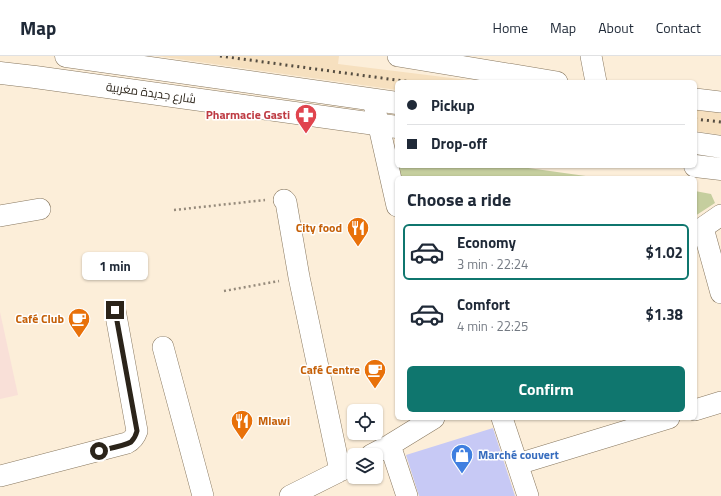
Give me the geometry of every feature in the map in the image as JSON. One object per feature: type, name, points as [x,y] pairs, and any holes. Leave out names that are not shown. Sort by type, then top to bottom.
[{"type":"main road","name":"شارع جديدة مغربية","points":[[66,56],[395,103]]},
{"type":"main road","name":"شارع جديدة مغربية","points":[[0,73],[388,126]]},
{"type":"main road","points":[[697,143],[721,147]]},
{"type":"main road","points":[[697,166],[721,169]]},
{"type":"street","points":[[398,56],[545,80]]},
{"type":"street","points":[[591,56],[596,80]]},
{"type":"street","points":[[697,99],[721,102]]},
{"type":"street","points":[[373,100],[388,126],[395,188]]},
{"type":"street","points":[[284,200],[286,202],[299,277],[347,467],[318,489],[290,496]]},
{"type":"street","points":[[0,216],[40,209]]},
{"type":"street","points":[[721,215],[699,230],[721,293]]},
{"type":"street","points":[[0,476],[132,441],[137,431],[115,310]]},
{"type":"street","points":[[163,347],[203,496]]},
{"type":"street","points":[[697,409],[721,402]]},
{"type":"street","points":[[383,449],[431,420]]},
{"type":"street","points":[[503,420],[528,496]]},
{"type":"street","points":[[518,464],[662,420]]},
{"type":"street","points":[[390,445],[407,496]]},
{"type":"path","points":[[174,210],[280,199],[284,200]]},
{"type":"path","points":[[224,291],[299,277]]},
{"type":"shaded area","points":[[157,56],[339,56],[338,64],[468,80],[395,80],[395,90]]},
{"type":"shaded area","points":[[697,109],[721,112],[721,135],[697,131]]},
{"type":"shaded area","points":[[0,312],[18,395],[0,399]]},
{"type":"green space","points":[[389,149],[395,150],[395,168],[528,168],[586,176],[396,176]]},
{"type":"green space","points":[[697,191],[711,194],[715,203],[697,215]]},
{"type":"building","name":"Marché couvert","points":[[493,428],[515,496],[419,496],[406,455]]},
{"type":"railway","points":[[220,56],[396,80]]},
{"type":"railway","points":[[697,119],[721,122]]},
{"type":"place","name":"Pharmacie Gasti","points":[[306,134]]},
{"type":"place","name":"City food","points":[[358,248]]},
{"type":"place","name":"Café Club","points":[[79,338]]},
{"type":"place","name":"Café Centre","points":[[375,390]]},
{"type":"place","name":"Mlawi","points":[[242,440]]},
{"type":"place","name":"Marché couvert","points":[[462,474]]},
{"type":"route","points":[[99,451],[132,441],[137,431],[115,310]]}]
